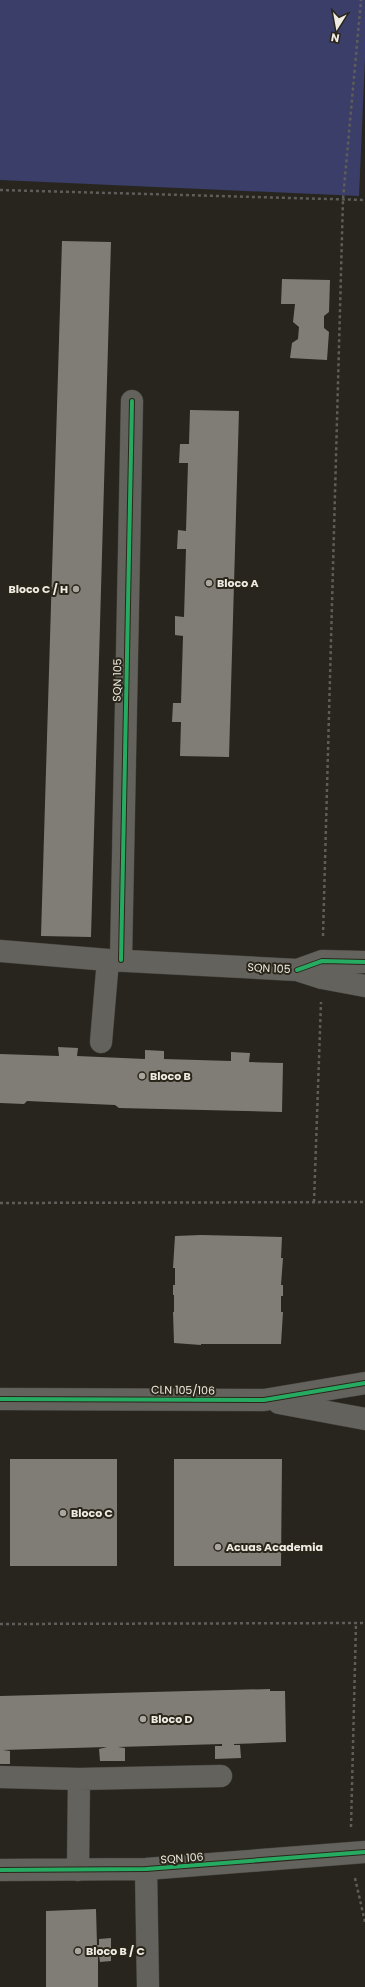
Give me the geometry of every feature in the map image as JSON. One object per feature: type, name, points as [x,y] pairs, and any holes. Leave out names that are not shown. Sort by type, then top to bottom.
[{"type":"street","name":"SQN 105","points":[[101,1042],[114,960],[132,401]]},
{"type":"street","name":"SQN 105","points":[[0,951],[114,960],[297,970],[322,970],[365,962]]},
{"type":"street","points":[[322,970],[365,986]]},
{"type":"street","name":"CLN 105/106","points":[[0,1399],[264,1400],[365,1383]]},
{"type":"street","name":"CLN 105/106","points":[[264,1400],[365,1419]]},
{"type":"street","points":[[0,1777],[79,1780],[221,1776]]},
{"type":"street","points":[[78,1870],[79,1780]]},
{"type":"street","name":"SQN 106","points":[[0,1870],[146,1869],[358,1853]]},
{"type":"street","name":"SQN 106","points":[[146,1869],[148,1987]]},
{"type":"path","points":[[314,1202],[322,970],[343,199],[361,0]]},
{"type":"path","points":[[0,190],[365,200]]},
{"type":"path","points":[[0,1203],[365,1202]]},
{"type":"path","points":[[0,1624],[365,1622]]},
{"type":"path","points":[[356,1623],[358,1853],[365,1922]]},
{"type":"shaded area","points":[[0,0],[365,0],[365,59],[359,196],[0,180]]},
{"type":"building","name":"Bloco C / H","points":[[62,241],[111,242],[91,937],[41,936]]},
{"type":"building","points":[[282,279],[330,280],[329,312],[324,316],[324,328],[329,332],[327,360],[290,358],[292,343],[298,339],[299,327],[293,322],[295,304],[281,304]]},
{"type":"building","name":"Bloco A","points":[[190,410],[239,411],[229,757],[180,756],[181,722],[172,722],[173,703],[181,703],[183,636],[175,635],[175,616],[184,617],[186,549],[177,549],[178,530],[186,531],[188,463],[179,463],[180,444],[189,444]]},
{"type":"building","name":"Bloco B","points":[[58,1047],[78,1048],[77,1056],[145,1059],[145,1050],[164,1051],[164,1059],[231,1061],[231,1052],[250,1053],[249,1062],[283,1063],[282,1112],[119,1108],[115,1105],[27,1101],[24,1104],[0,1103],[0,1054],[59,1056]]},
{"type":"building","points":[[201,1235],[282,1237],[281,1258],[283,1258],[281,1285],[283,1285],[283,1296],[281,1296],[281,1312],[283,1312],[281,1344],[201,1345],[174,1343],[173,1285],[175,1285],[175,1268],[173,1268],[175,1236]]},
{"type":"building","name":"Bloco C","points":[[10,1459],[117,1459],[117,1566],[10,1566]]},
{"type":"building","points":[[174,1459],[282,1459],[281,1566],[174,1566]]},
{"type":"building","name":"Bloco D","points":[[270,1689],[270,1691],[285,1691],[286,1742],[234,1744],[240,1745],[241,1758],[215,1759],[215,1746],[222,1746],[222,1744],[118,1747],[125,1748],[125,1761],[100,1761],[99,1749],[107,1747],[3,1750],[10,1751],[10,1764],[0,1764],[0,1696]]},
{"type":"building","name":"Bloco B / C","points":[[96,1909],[97,1945],[99,1945],[99,1939],[111,1938],[111,1961],[100,1962],[98,1956],[98,1987],[46,1987],[46,1911]]},
{"type":"cycle path","points":[[121,960],[132,401]]},
{"type":"cycle path","points":[[297,970],[322,961],[365,962]]},
{"type":"cycle path","points":[[0,1399],[264,1400],[365,1383]]},
{"type":"cycle path","points":[[0,1870],[146,1869],[365,1852]]},
{"type":"place","name":"Bloco A","points":[[209,583]]},
{"type":"place","name":"Bloco C / H","points":[[76,589]]},
{"type":"place","name":"Bloco B","points":[[142,1076]]},
{"type":"place","name":"Bloco C","points":[[63,1513]]},
{"type":"place","name":"Acuas Academia","points":[[218,1547]]},
{"type":"place","name":"Bloco D","points":[[143,1719]]},
{"type":"place","name":"Bloco B / C","points":[[78,1951]]}]
